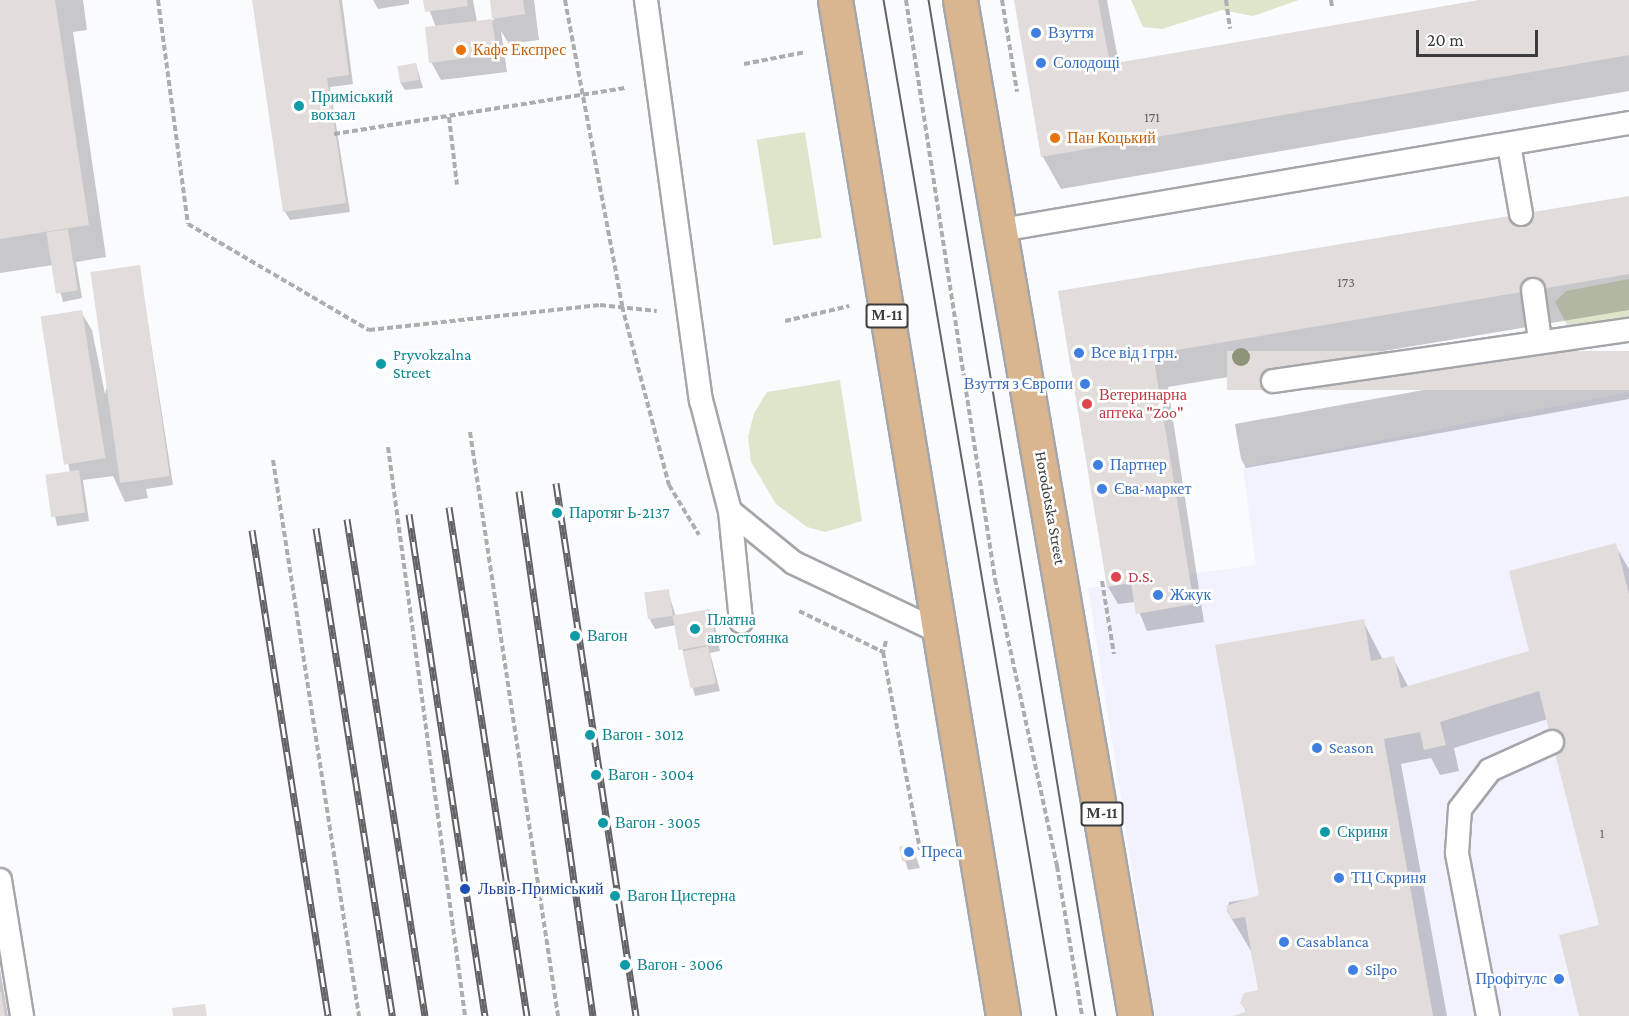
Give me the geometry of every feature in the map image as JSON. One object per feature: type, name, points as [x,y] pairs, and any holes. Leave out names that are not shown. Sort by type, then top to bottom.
[{"type":"main road","name":"М-11","points":[[835,0],[1003,1016]]},
{"type":"main road","name":"Horodotska Street","points":[[960,0],[1135,1016]]},
{"type":"lane","points":[[646,0],[701,400],[730,512],[741,621]]},
{"type":"lane","points":[[1001,230],[1629,123]]},
{"type":"lane","points":[[1509,145],[1521,214]]},
{"type":"lane","points":[[1533,290],[1540,340]]},
{"type":"lane","points":[[1274,381],[1540,340],[1629,330]]},
{"type":"lane","points":[[730,512],[794,563],[894,608],[940,632]]},
{"type":"lane","points":[[1488,1016],[1457,853],[1460,809],[1490,770],[1552,742]]},
{"type":"lane","points":[[0,880],[22,1016]]},
{"type":"path","points":[[158,0],[188,224],[369,330],[622,306],[669,312]]},
{"type":"path","points":[[565,0],[580,98],[622,306],[669,485],[706,546]]},
{"type":"path","points":[[906,0],[995,579],[1057,866],[1082,1016]]},
{"type":"path","points":[[1226,0],[1230,29]]},
{"type":"path","points":[[1331,0],[1332,7]]},
{"type":"path","points":[[744,64],[809,51]]},
{"type":"path","points":[[334,134],[580,98],[630,88]]},
{"type":"path","points":[[449,117],[457,185]]},
{"type":"path","points":[[785,321],[852,305]]},
{"type":"path","points":[[470,432],[558,1016]]},
{"type":"path","points":[[388,447],[465,1016]]},
{"type":"path","points":[[273,460],[359,1016]]},
{"type":"path","points":[[894,608],[883,652],[920,850]]},
{"type":"path","points":[[799,611],[883,652]]},
{"type":"shaded area","points":[[1629,392],[1629,1016],[1155,1016],[1088,588],[1256,565],[1243,467]]},
{"type":"green space","points":[[1131,0],[1299,0],[1253,16],[1222,10],[1162,29],[1143,27]]},
{"type":"green space","points":[[805,132],[822,238],[773,245],[757,140]]},
{"type":"green space","points":[[1629,279],[1629,323],[1607,329],[1568,327],[1555,302],[1566,291]]},
{"type":"green space","points":[[840,380],[862,521],[825,532],[807,527],[776,504],[751,462],[748,437],[754,413],[767,392]]},
{"type":"building","points":[[0,0],[55,0],[89,225],[0,239]]},
{"type":"building","name":"Приміський вокзал","points":[[252,0],[339,0],[349,75],[327,78],[346,203],[283,212]]},
{"type":"building","points":[[423,0],[467,0],[468,6],[425,12]]},
{"type":"building","points":[[490,0],[523,0],[525,14],[492,19]]},
{"type":"building","points":[[1014,0],[1098,0],[1110,64],[1479,0],[1629,0],[1629,55],[1041,157]]},
{"type":"building","points":[[492,19],[497,54],[429,63],[425,27]]},
{"type":"building","points":[[416,63],[419,80],[400,83],[397,66]]},
{"type":"building","points":[[1629,196],[1629,274],[1153,354],[1194,604],[1136,614],[1131,583],[1107,587],[1058,291]]},
{"type":"building","points":[[68,229],[78,290],[56,294],[46,232]]},
{"type":"building","points":[[140,265],[170,476],[120,483],[90,272]]},
{"type":"building","points":[[82,310],[105,458],[64,465],[41,317]]},
{"type":"building","points":[[1227,351],[1629,351],[1629,390],[1227,390]]},
{"type":"building","points":[[79,470],[85,513],[51,517],[45,475]]},
{"type":"building","points":[[1616,543],[1629,594],[1629,1016],[1579,1016],[1559,935],[1599,925],[1539,691],[1440,722],[1446,745],[1424,750],[1420,732],[1384,739],[1433,1016],[1233,1016],[1247,1011],[1240,1003],[1244,993],[1258,990],[1245,917],[1231,919],[1226,906],[1259,895],[1215,645],[1364,619],[1371,661],[1394,656],[1401,688],[1529,651],[1509,571]]},
{"type":"building","points":[[669,589],[673,616],[648,619],[644,592]]},
{"type":"building","name":"Платна автостоянка","points":[[710,609],[716,643],[679,650],[673,616]]},
{"type":"building","points":[[708,646],[716,683],[690,689],[683,651]]},
{"type":"building","points":[[913,844],[916,859],[902,861],[899,847]]},
{"type":"building","points":[[1,992],[5,1016],[0,1016]]},
{"type":"building","points":[[205,1004],[207,1016],[173,1016],[172,1008]]},
{"type":"tram line","points":[[884,0],[1057,1016]]},
{"type":"tram line","points":[[929,0],[1096,1016]]},
{"type":"railway","points":[[556,483],[636,1016]]},
{"type":"railway","points":[[519,491],[593,1016]]},
{"type":"railway","points":[[449,507],[527,1016]]},
{"type":"railway","points":[[409,514],[485,1016]]},
{"type":"railway","points":[[347,519],[425,1016]]},
{"type":"railway","points":[[316,528],[392,1016]]},
{"type":"railway","points":[[252,530],[328,1016]]},
{"type":"place","name":"Взуття","points":[[1036,33]]},
{"type":"place","name":"Кафе Експрес","points":[[461,50]]},
{"type":"place","name":"Солодощі","points":[[1041,63]]},
{"type":"place","name":"Приміський вокзал","points":[[299,106]]},
{"type":"place","name":"Пан Коцький","points":[[1055,138]]},
{"type":"place","name":"Все від 1 грн.","points":[[1079,353]]},
{"type":"place","name":"Pryvokzalna Street","points":[[381,364]]},
{"type":"place","name":"Взуття з Європи","points":[[1085,384]]},
{"type":"place","name":"Ветеринарна аптека \"Zoo\"","points":[[1087,404]]},
{"type":"place","name":"Партнер","points":[[1098,465]]},
{"type":"place","name":"Єва-маркет","points":[[1102,489]]},
{"type":"place","name":"Паротяг Ь-2137","points":[[557,513]]},
{"type":"place","name":"D.S.","points":[[1116,577]]},
{"type":"place","name":"Жжук","points":[[1158,595]]},
{"type":"place","name":"Платна автостоянка","points":[[695,629]]},
{"type":"place","name":"Вагон","points":[[575,636]]},
{"type":"place","name":"Вагон - 3012","points":[[590,735]]},
{"type":"place","name":"Season","points":[[1317,748]]},
{"type":"place","name":"Вагон - 3004","points":[[596,775]]},
{"type":"place","name":"Вагон - 3005","points":[[603,823]]},
{"type":"place","name":"Скриня","points":[[1325,832]]},
{"type":"place","name":"Преса","points":[[909,852]]},
{"type":"place","name":"ТЦ Скриня","points":[[1339,878]]},
{"type":"place","name":"Львів-Приміський","points":[[465,889]]},
{"type":"place","name":"Вагон Цистерна","points":[[615,896]]},
{"type":"place","name":"Casablanca","points":[[1284,942]]},
{"type":"place","name":"Вагон - 3006","points":[[625,965]]},
{"type":"place","name":"Silpo","points":[[1353,970]]},
{"type":"place","name":"Профітулс","points":[[1559,979]]}]
